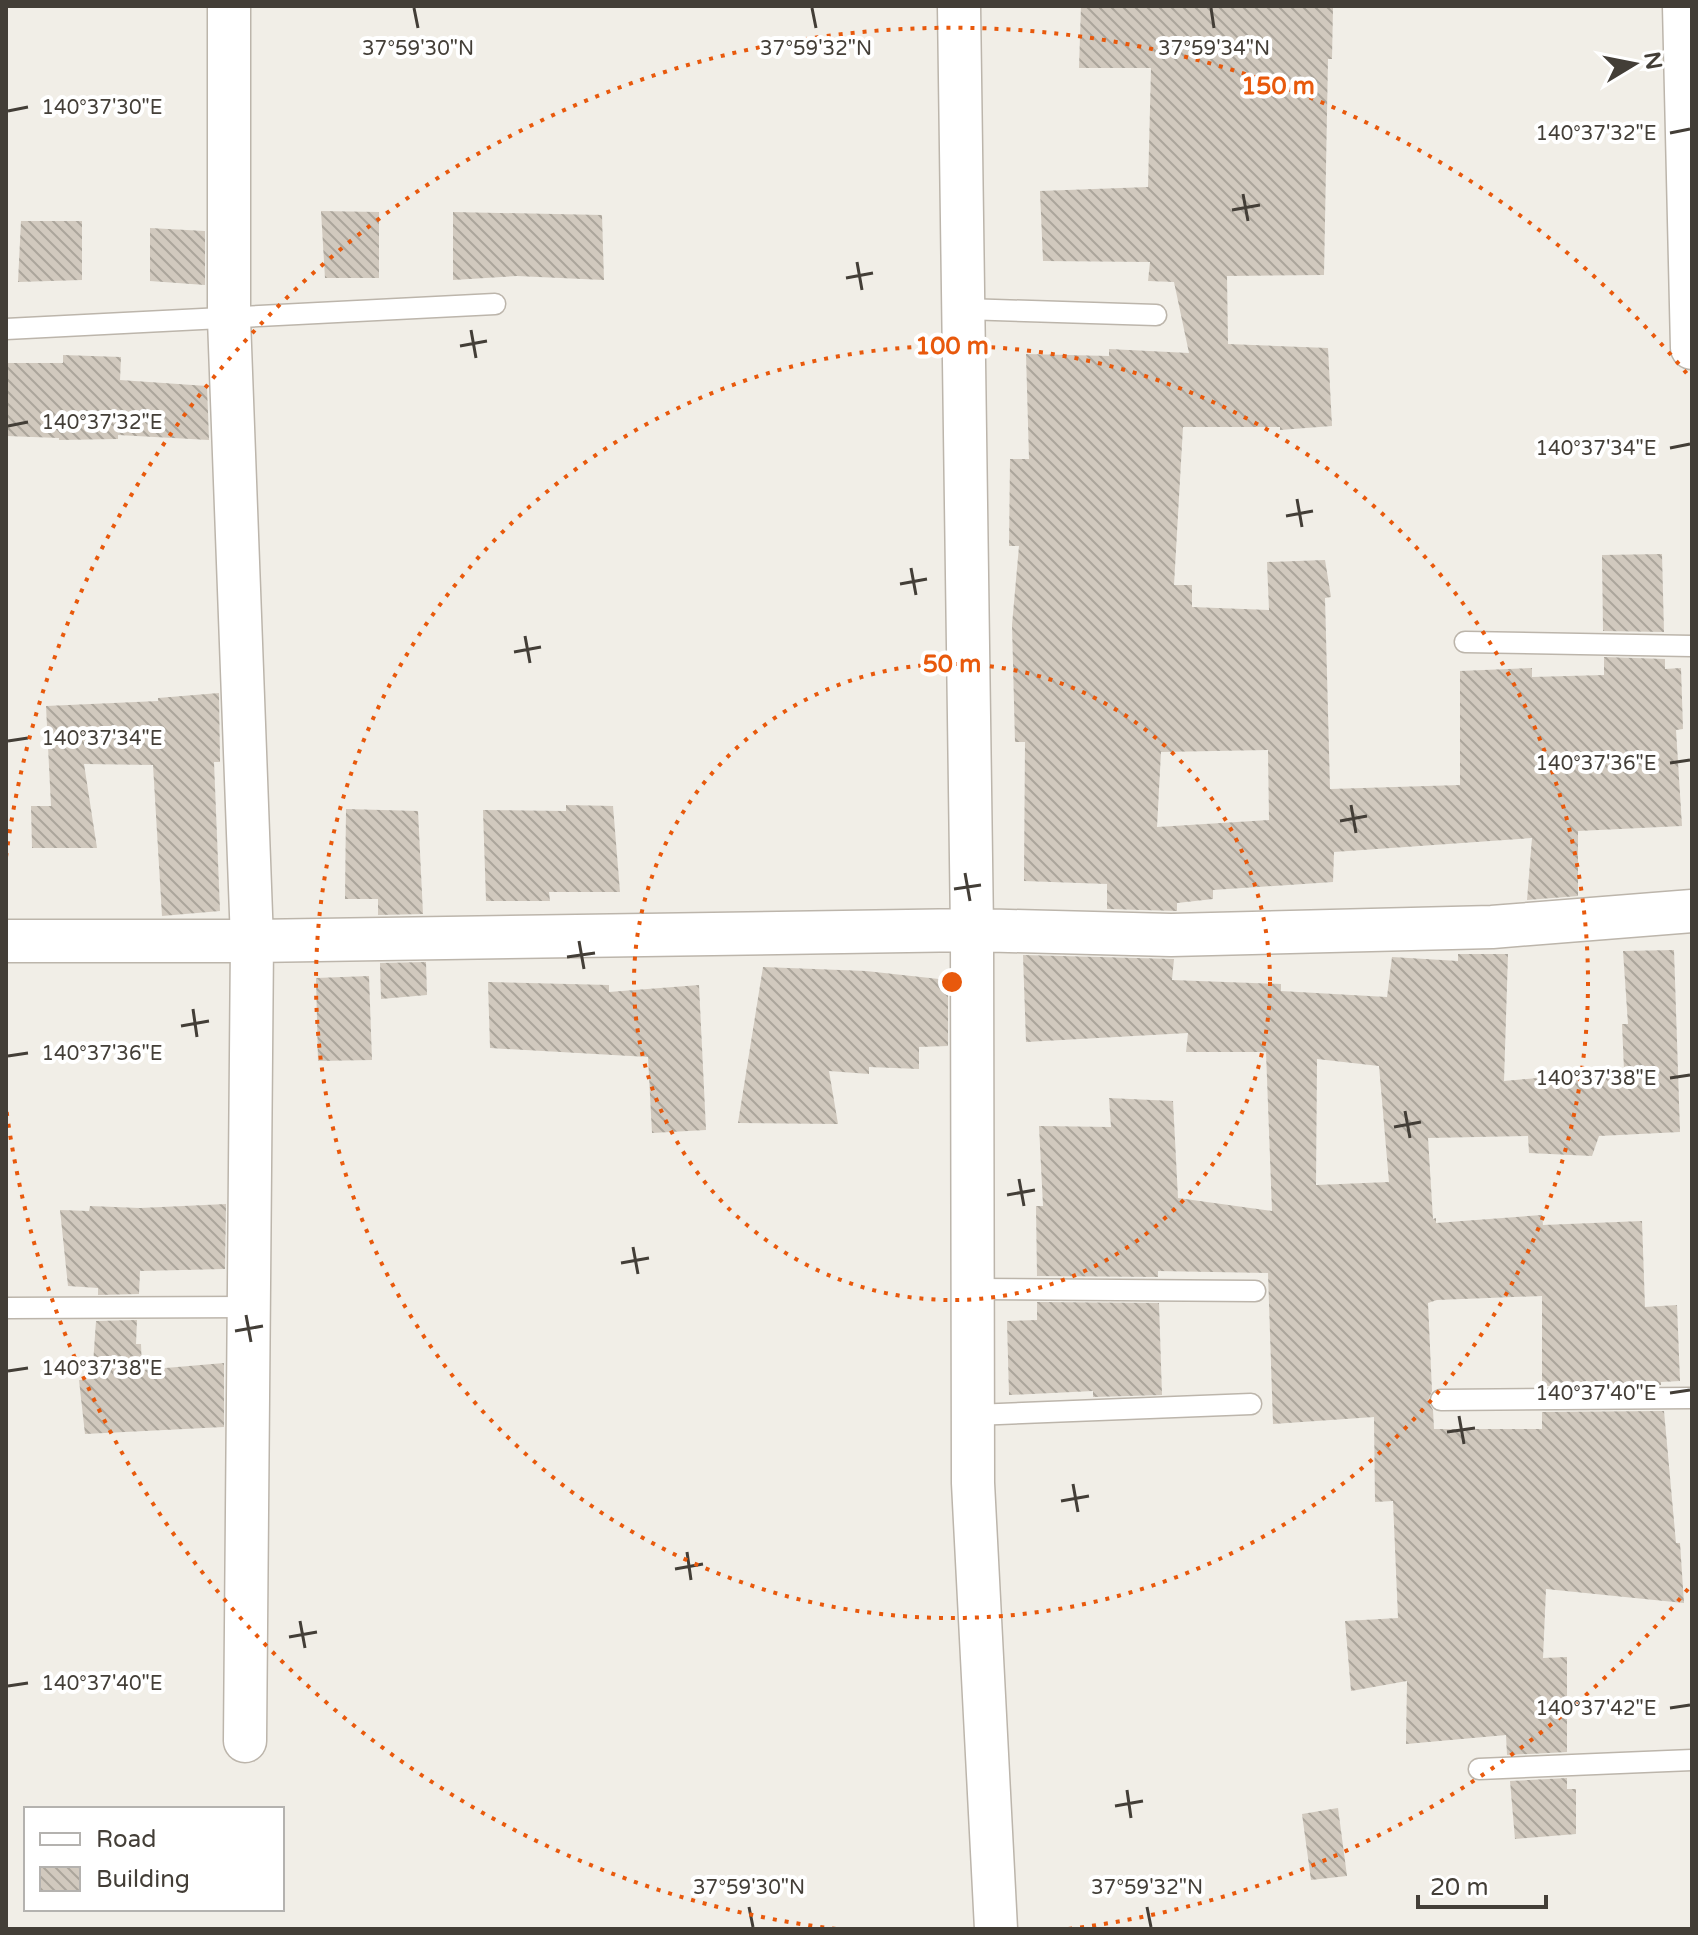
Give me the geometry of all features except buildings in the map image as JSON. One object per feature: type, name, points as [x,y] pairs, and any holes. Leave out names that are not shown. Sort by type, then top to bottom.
[{"type":"street","points":[[229,6],[229,319],[252,941],[245,1741]]},
{"type":"street","points":[[959,6],[972,930],[973,1483],[996,1929]]},
{"type":"street","points":[[1684,6],[1692,348]]},
{"type":"street","points":[[6,941],[252,941],[972,930],[1171,935],[1477,928],[1692,911]]},
{"type":"lane","points":[[6,329],[495,304]]},
{"type":"lane","points":[[964,309],[1156,315]]},
{"type":"lane","points":[[1465,642],[1692,646]]},
{"type":"lane","points":[[974,1289],[1255,1291]]},
{"type":"lane","points":[[6,1308],[249,1307]]},
{"type":"lane","points":[[1441,1400],[1692,1398]]},
{"type":"lane","points":[[974,1415],[1251,1404]]},
{"type":"lane","points":[[1479,1769],[1692,1760]]}]
